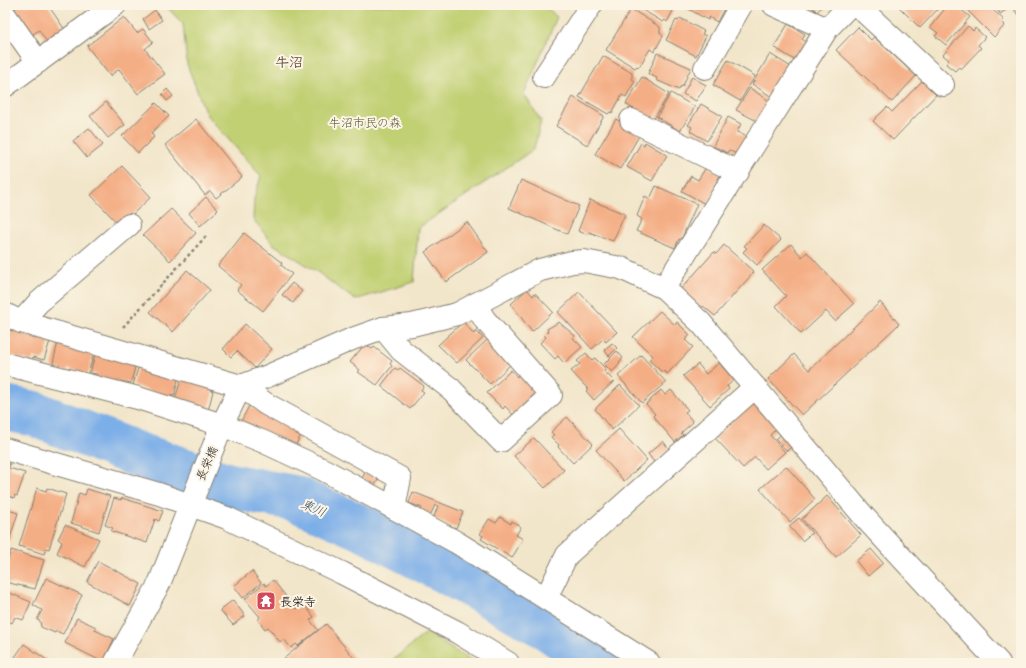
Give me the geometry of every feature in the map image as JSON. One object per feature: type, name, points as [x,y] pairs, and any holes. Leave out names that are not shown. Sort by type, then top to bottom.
[{"type":"street","points":[[5,86],[116,5]]},
{"type":"street","points":[[544,77],[592,5]]},
{"type":"street","points":[[705,68],[741,5]]},
{"type":"street","points":[[774,5],[827,29]]},
{"type":"street","points":[[664,288],[827,29],[850,5]]},
{"type":"street","points":[[857,5],[943,85]]},
{"type":"street","points":[[5,15],[38,62]]},
{"type":"street","points":[[631,120],[738,172]]},
{"type":"street","points":[[13,318],[38,303],[129,225]]},
{"type":"street","points":[[241,386],[268,376],[352,339],[383,328],[412,325],[457,314],[540,270],[572,262],[601,264],[621,268],[664,288],[701,323],[866,519],[1000,663]]},
{"type":"street","points":[[383,328],[401,350],[451,389],[501,441],[550,395],[486,320],[475,304]]},
{"type":"street","points":[[13,318],[241,386],[266,404],[400,478],[394,508]]},
{"type":"street","points":[[5,364],[138,398],[219,431],[264,442],[324,470],[456,542],[649,663]]},
{"type":"street","name":"長栄橋","points":[[115,663],[158,584],[219,431],[241,386]]},
{"type":"street","points":[[546,598],[567,556],[755,386]]},
{"type":"street","points":[[5,449],[74,468],[193,495],[227,518],[342,573],[457,632],[508,663]]},
{"type":"path","points":[[105,346],[208,234]]},
{"type":"green space","name":"牛沼市民の森","points":[[165,5],[545,5],[557,17],[524,94],[541,121],[534,149],[418,228],[414,282],[355,300],[316,271],[273,244],[253,219],[254,199],[261,176],[206,114],[187,64],[183,24]]},
{"type":"green space","points":[[426,633],[475,663],[389,663]]},
{"type":"building","points":[[20,5],[48,5],[65,30],[47,42],[39,30],[32,35],[24,22],[21,23],[13,10]]},
{"type":"building","points":[[634,5],[676,5],[667,22],[665,20],[663,22]]},
{"type":"building","points":[[686,5],[726,5],[717,22],[709,17],[708,20],[685,7]]},
{"type":"building","points":[[810,5],[823,5],[817,12]]},
{"type":"building","points":[[897,5],[942,5],[920,28]]},
{"type":"building","points":[[948,5],[955,8],[957,6],[970,17],[946,45],[935,36],[938,33],[930,27]]},
{"type":"building","points":[[962,5],[994,5],[995,6],[992,9],[1004,20],[1002,22],[1005,25],[994,37]]},
{"type":"building","points":[[995,5],[1021,5],[1021,14],[1018,15],[1012,6],[1000,14]]},
{"type":"building","points":[[631,9],[660,27],[660,33],[663,36],[654,52],[650,49],[639,67],[637,66],[635,68],[606,50]]},
{"type":"building","points":[[155,10],[162,20],[149,29],[143,19]]},
{"type":"building","points":[[124,17],[137,33],[143,29],[153,42],[145,49],[165,74],[138,94],[119,69],[110,76],[87,46]]},
{"type":"building","points":[[680,18],[704,31],[702,34],[706,36],[696,56],[666,40],[676,20],[678,21]]},
{"type":"building","points":[[788,24],[805,34],[802,39],[807,43],[796,61],[774,47]]},
{"type":"building","points":[[968,26],[973,31],[975,28],[985,37],[978,45],[981,48],[961,69],[959,67],[955,71],[946,64],[949,60],[943,55]]},
{"type":"building","points":[[858,27],[871,40],[874,37],[916,76],[892,102],[836,50]]},
{"type":"building","points":[[657,53],[691,68],[679,90],[656,80],[657,78],[648,74]]},
{"type":"building","points":[[770,54],[791,67],[772,97],[752,84]]},
{"type":"building","points":[[603,56],[632,73],[632,79],[635,81],[626,97],[622,95],[612,113],[610,112],[608,114],[579,97]]},
{"type":"building","points":[[728,60],[755,76],[740,101],[713,85]]},
{"type":"building","points":[[642,77],[669,94],[652,122],[626,104]]},
{"type":"building","points":[[692,77],[706,85],[696,101],[683,94]]},
{"type":"building","points":[[922,81],[936,95],[893,140],[873,121],[887,107],[892,112]]},
{"type":"building","points":[[750,88],[771,102],[757,121],[736,110]]},
{"type":"building","points":[[167,89],[173,96],[167,101],[162,94]]},
{"type":"building","points":[[671,93],[695,107],[680,131],[657,117]]},
{"type":"building","points":[[573,97],[604,116],[587,145],[556,126]]},
{"type":"building","points":[[106,102],[125,125],[108,138],[90,116]]},
{"type":"building","points":[[156,103],[169,116],[151,133],[154,137],[138,153],[122,136]]},
{"type":"building","points":[[701,104],[722,116],[707,141],[690,131],[692,127],[688,125]]},
{"type":"building","points":[[728,117],[741,124],[737,132],[747,137],[740,151],[734,153],[729,150],[727,153],[713,146]]},
{"type":"building","points":[[196,119],[242,177],[216,198],[210,191],[205,195],[165,145]]},
{"type":"building","points":[[616,119],[640,134],[620,169],[595,154]]},
{"type":"building","points":[[89,128],[103,145],[87,158],[73,141]]},
{"type":"building","points":[[645,142],[667,155],[652,181],[627,167],[641,143],[644,145]]},
{"type":"building","points":[[122,166],[151,197],[120,226],[91,195]]},
{"type":"building","points":[[707,166],[721,174],[714,186],[717,188],[707,205],[682,191],[691,176],[698,180]]},
{"type":"building","points":[[521,180],[579,206],[567,234],[509,208]]},
{"type":"building","points":[[656,186],[697,204],[681,240],[679,239],[675,248],[636,231],[642,219],[637,216],[645,196],[650,199]]},
{"type":"building","points":[[206,197],[218,210],[200,226],[189,213]]},
{"type":"building","points":[[590,200],[625,214],[613,241],[589,232],[588,235],[578,231]]},
{"type":"building","points":[[171,209],[196,233],[170,261],[143,235]]},
{"type":"building","points":[[467,222],[488,252],[446,282],[425,252]]},
{"type":"building","points":[[764,225],[781,240],[757,265],[743,252],[747,248],[744,246]]},
{"type":"building","points":[[244,233],[282,263],[281,265],[292,274],[263,311],[237,290],[241,285],[218,266]]},
{"type":"building","points":[[791,244],[802,257],[807,252],[854,304],[835,321],[826,311],[801,334],[776,306],[786,296],[762,270]]},
{"type":"building","points":[[724,245],[754,272],[715,316],[703,306],[701,308],[680,290],[714,252],[716,254]]},
{"type":"building","points":[[187,270],[210,290],[173,332],[150,312]]},
{"type":"building","points":[[292,283],[302,291],[293,303],[282,295]]},
{"type":"building","points":[[527,289],[533,296],[535,293],[553,312],[532,332],[511,304]]},
{"type":"building","points":[[579,292],[617,332],[606,342],[603,339],[592,349],[558,312]]},
{"type":"building","points":[[880,302],[899,324],[802,415],[768,379],[794,354],[809,370]]},
{"type":"building","points":[[660,311],[675,325],[677,322],[690,335],[685,340],[693,347],[667,374],[664,371],[662,372],[649,360],[653,356],[633,337]]},
{"type":"building","points":[[463,322],[474,334],[476,331],[483,338],[457,363],[438,345]]},
{"type":"building","points":[[559,322],[575,336],[573,338],[582,347],[564,363],[558,356],[555,359],[540,343],[546,337],[544,335],[548,331],[547,329]]},
{"type":"building","points":[[245,324],[272,349],[255,368],[237,351],[231,357],[223,349]]},
{"type":"building","points":[[5,329],[50,341],[44,360],[33,357],[32,361],[5,354]]},
{"type":"building","points":[[488,339],[511,364],[490,384],[466,360]]},
{"type":"building","points":[[58,342],[94,352],[88,374],[68,368],[67,372],[52,367]]},
{"type":"building","points":[[612,343],[617,348],[609,356],[604,350]]},
{"type":"building","points":[[365,344],[372,349],[374,347],[392,361],[390,364],[392,366],[377,385],[358,372],[360,370],[350,362]]},
{"type":"building","points":[[96,351],[136,363],[131,383],[120,381],[119,385],[96,378],[97,374],[90,373]]},
{"type":"building","points":[[617,351],[623,358],[619,362],[620,364],[612,372],[604,364]]},
{"type":"building","points":[[586,353],[592,360],[595,358],[606,369],[604,371],[614,381],[594,400],[586,391],[588,389],[571,371],[580,364],[577,361]]},
{"type":"building","points":[[641,355],[666,382],[642,403],[618,376]]},
{"type":"building","points":[[719,363],[734,380],[727,386],[729,389],[710,406],[683,376],[698,364],[706,374]]},
{"type":"building","points":[[139,365],[179,376],[174,396],[169,395],[168,397],[133,385]]},
{"type":"building","points":[[395,368],[398,370],[400,368],[424,386],[421,390],[424,392],[410,409],[381,386]]},
{"type":"building","points":[[511,370],[517,377],[519,374],[537,392],[522,406],[525,408],[516,418],[505,406],[503,409],[487,393]]},
{"type":"building","points":[[182,376],[211,386],[210,390],[213,391],[208,411],[175,399]]},
{"type":"building","points":[[620,385],[639,405],[612,430],[595,409]]},
{"type":"building","points":[[661,390],[665,395],[671,390],[688,410],[685,412],[693,422],[681,433],[683,435],[675,442],[653,416],[655,414],[646,404]]},
{"type":"building","points":[[751,404],[760,405],[779,426],[770,435],[785,452],[766,469],[755,457],[743,468],[715,438]]},
{"type":"building","points":[[249,406],[301,435],[294,448],[240,423]]},
{"type":"building","points":[[567,417],[593,444],[573,463],[551,437],[554,435],[551,432]]},
{"type":"building","points":[[619,429],[647,460],[624,481],[596,450]]},
{"type":"building","points":[[785,431],[795,443],[787,451],[776,439]]},
{"type":"building","points":[[534,438],[564,470],[545,488],[514,456]]},
{"type":"building","points":[[663,441],[669,449],[654,462],[648,454]]},
{"type":"building","points":[[5,463],[10,464],[9,468],[25,473],[17,496],[15,495],[14,498],[5,495]]},
{"type":"building","points":[[786,466],[815,499],[790,522],[760,489]]},
{"type":"building","points":[[366,471],[379,478],[375,485],[362,478]]},
{"type":"building","points":[[37,488],[46,491],[47,488],[66,494],[49,549],[46,548],[44,554],[19,546]]},
{"type":"building","points":[[87,489],[110,496],[99,532],[71,523],[79,493],[85,495]]},
{"type":"building","points":[[413,492],[463,512],[456,528],[433,519],[438,506],[435,505],[430,516],[421,512],[422,508],[409,503]]},
{"type":"building","points":[[827,496],[861,535],[836,557],[802,519]]},
{"type":"building","points":[[114,498],[121,500],[122,498],[163,511],[159,521],[155,519],[147,543],[111,531],[113,528],[105,525]]},
{"type":"building","points":[[5,509],[18,513],[9,541],[5,540]]},
{"type":"building","points":[[500,517],[511,524],[512,521],[521,527],[516,535],[523,539],[512,558],[481,539],[483,536],[480,534],[489,519],[496,523]]},
{"type":"building","points":[[799,518],[812,533],[802,541],[789,526]]},
{"type":"building","points":[[65,525],[99,539],[85,567],[57,553],[62,542],[58,539]]},
{"type":"building","points":[[871,549],[883,563],[868,576],[856,561]]},
{"type":"building","points":[[11,550],[44,560],[35,589],[5,582],[5,569]]},
{"type":"building","points":[[98,561],[141,584],[130,606],[87,582]]},
{"type":"building","points":[[252,571],[261,583],[243,598],[234,586]]},
{"type":"building","points":[[46,578],[82,595],[63,634],[56,631],[55,633],[41,627],[40,621],[37,620],[42,610],[33,605]]},
{"type":"building","points":[[273,580],[296,609],[303,603],[314,617],[310,620],[318,630],[298,646],[296,644],[291,648],[284,639],[280,642],[268,627],[265,629],[258,620],[260,617],[245,599],[264,583],[266,586]]},
{"type":"building","points":[[5,591],[31,602],[23,620],[15,617],[12,623],[5,620]]},
{"type":"building","points":[[233,600],[245,616],[233,625],[220,610]]},
{"type":"building","points":[[77,618],[96,627],[95,630],[114,639],[103,662],[65,643]]},
{"type":"building","points":[[326,624],[358,663],[284,663],[282,660]]},
{"type":"building","points":[[24,644],[51,663],[11,663]]},
{"type":"waterway","name":"東川","points":[[5,408],[35,414],[138,455],[229,486],[294,498],[367,530],[448,572],[544,625],[600,663]]},
{"type":"place","name":"長栄寺","points":[[266,601]]},
{"type":"district","name":"牛沼","points":[[289,61]]}]
